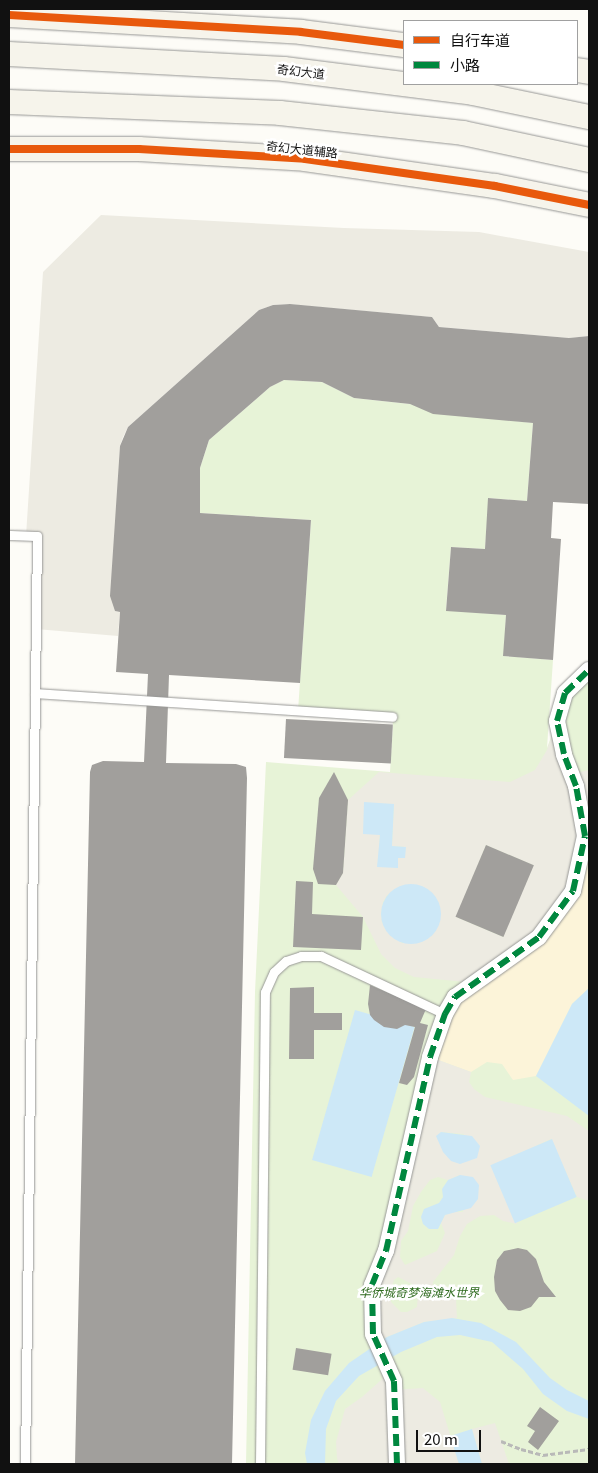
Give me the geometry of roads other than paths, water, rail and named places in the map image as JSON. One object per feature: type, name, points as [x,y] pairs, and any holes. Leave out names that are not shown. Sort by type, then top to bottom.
[{"type":"main road","points":[[9,14],[301,32],[403,45]]},
{"type":"main road","name":"奇幻大道","points":[[9,54],[284,69],[403,85]]},
{"type":"main road","name":"奇幻大道","points":[[404,85],[472,94],[589,116]]},
{"type":"main road","points":[[9,102],[280,113],[463,133],[589,160]]},
{"type":"main road","name":"奇幻大道辅路","points":[[9,149],[139,149],[305,159],[496,186],[589,205]]},
{"type":"street","points":[[397,1464],[394,1381],[373,1334],[372,1285],[386,1251],[430,1057],[445,1014],[455,997],[538,937],[573,891],[584,836],[576,786],[564,754],[557,721],[565,693],[589,670]]},
{"type":"lane","points":[[9,536],[37,536],[25,1464]]},
{"type":"lane","points":[[35,693],[392,717]]},
{"type":"lane","points":[[260,1464],[265,992],[274,972],[286,961],[301,956],[321,956],[445,1014]]},
{"type":"water","points":[[364,802],[394,804],[392,846],[406,847],[405,858],[398,858],[398,868],[377,867],[380,835],[363,834]]},
{"type":"water","points":[[411,884],[428,889],[436,897],[441,914],[436,931],[428,939],[411,944],[394,939],[386,931],[381,914],[386,897],[394,889]]},
{"type":"water","points":[[589,988],[589,1116],[536,1076],[572,1004]]},
{"type":"water","points":[[355,1010],[415,1027],[372,1177],[312,1160]]},
{"type":"water","points":[[441,1132],[472,1136],[480,1146],[477,1158],[460,1164],[451,1161],[443,1152],[436,1136]]},
{"type":"water","points":[[552,1139],[577,1197],[515,1223],[490,1165]]},
{"type":"water","points":[[460,1175],[473,1177],[479,1185],[478,1199],[471,1208],[445,1215],[438,1229],[429,1229],[423,1224],[421,1217],[424,1209],[439,1203],[443,1197],[442,1189],[448,1180]]},
{"type":"water","points":[[452,1318],[481,1323],[516,1342],[550,1378],[567,1390],[589,1401],[589,1419],[567,1411],[543,1394],[523,1369],[492,1342],[460,1335],[437,1337],[401,1352],[359,1376],[336,1401],[326,1429],[325,1464],[307,1464],[305,1453],[311,1420],[325,1391],[349,1363],[387,1337],[424,1322]]},
{"type":"water","points":[[472,1429],[482,1464],[459,1464],[450,1436]]},
{"type":"park label","name":"华侨城奇梦海滩水世界","points":[[419,1292]]}]
